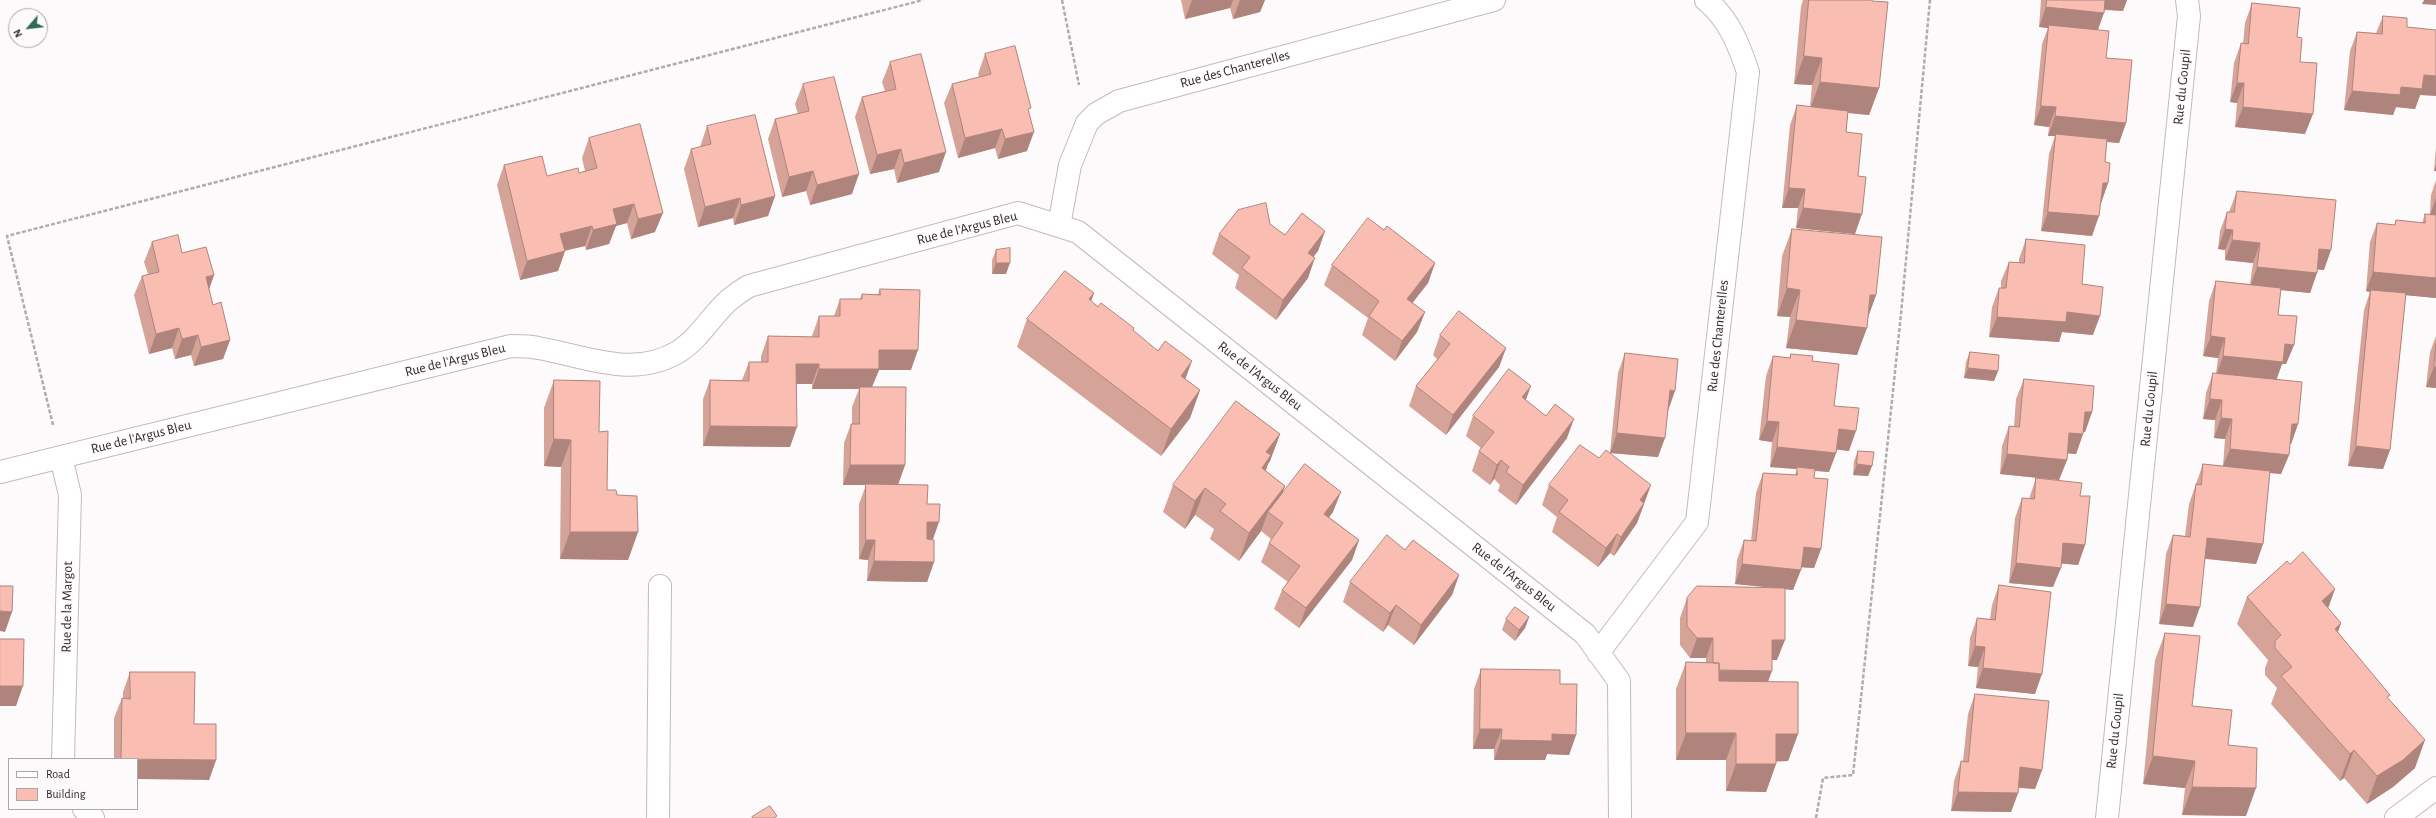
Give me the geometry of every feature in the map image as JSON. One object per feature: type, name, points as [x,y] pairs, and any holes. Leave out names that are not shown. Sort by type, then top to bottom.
[{"type":"street","name":"Rue des Chanterelles","points":[[1059,226],[1070,165],[1087,123],[1096,114],[1119,101],[1494,0]]},
{"type":"street","name":"Rue des Chanterelles","points":[[1598,653],[1697,522],[1748,72],[1738,41],[1719,13],[1706,0]]},
{"type":"street","name":"Rue du Goupil","points":[[2106,818],[2189,16],[2187,0]]},
{"type":"street","name":"Rue de l'Argus Bleu","points":[[0,472],[511,346],[538,348],[591,362],[621,366],[653,363],[678,352],[701,331],[728,300],[748,286],[1018,213],[1078,232],[1085,237],[1585,634],[1619,681],[1620,818]]},
{"type":"street","name":"Rue de la Margot","points":[[61,457],[70,495],[63,758]]},
{"type":"street","points":[[658,818],[660,586]]},
{"type":"street","points":[[2396,818],[2436,788]]},
{"type":"street","points":[[85,810],[93,818]]},
{"type":"path","points":[[61,457],[7,236],[923,0]]},
{"type":"path","points":[[1062,0],[1087,123]]},
{"type":"path","points":[[1816,818],[1823,778],[1853,775],[1902,298],[1930,0]]},
{"type":"building","points":[[1809,0],[1872,0],[1888,2],[1879,88],[1820,82],[1822,58],[1804,56]]},
{"type":"building","points":[[2047,0],[2105,0],[2104,13],[2046,7]]},
{"type":"building","points":[[2252,3],[2300,8],[2297,37],[2302,38],[2300,62],[2317,63],[2313,114],[2243,107],[2244,83],[2237,83],[2241,43],[2248,44]]},
{"type":"building","points":[[2383,16],[2407,18],[2407,27],[2436,30],[2436,76],[2424,75],[2422,89],[2401,87],[2400,95],[2352,91],[2357,32],[2382,34]]},
{"type":"building","points":[[2049,25],[2109,31],[2106,58],[2132,60],[2126,123],[2055,116],[2056,107],[2041,106]]},
{"type":"building","points":[[1015,46],[1031,108],[1028,109],[1034,132],[1005,139],[1002,129],[965,138],[952,84],[991,74],[985,54]]},
{"type":"building","points":[[921,54],[946,152],[904,163],[901,149],[877,155],[862,97],[896,89],[890,62]]},
{"type":"building","points":[[834,77],[859,174],[817,185],[813,171],[789,177],[775,119],[809,111],[803,84]]},
{"type":"building","points":[[1797,105],[1848,111],[1846,132],[1862,134],[1858,176],[1866,177],[1862,214],[1803,208],[1805,189],[1789,188]]},
{"type":"building","points":[[755,115],[775,196],[741,205],[740,198],[705,207],[691,149],[711,144],[707,126]]},
{"type":"building","points":[[640,124],[663,213],[638,219],[634,204],[613,209],[617,224],[593,230],[592,226],[560,234],[565,251],[527,261],[504,165],[542,156],[547,176],[578,168],[579,173],[597,168],[589,138]]},
{"type":"building","points":[[2056,134],[2107,139],[2105,162],[2110,163],[2108,183],[2103,183],[2099,216],[2048,212]]},
{"type":"building","points":[[2237,191],[2336,200],[2331,250],[2319,249],[2317,273],[2257,267],[2260,243],[2232,240],[2233,230],[2225,229],[2227,212],[2234,212]]},
{"type":"building","points":[[1266,203],[1270,224],[1285,235],[1302,213],[1325,231],[1308,253],[1315,258],[1283,300],[1242,268],[1250,257],[1219,234],[1238,210]]},
{"type":"building","points":[[2425,214],[2436,215],[2436,278],[2373,272],[2377,223],[2395,225],[2396,220],[2425,223]]},
{"type":"building","points":[[1368,218],[1384,230],[1387,226],[1435,263],[1407,299],[1425,312],[1402,341],[1369,316],[1379,301],[1332,265]]},
{"type":"building","points":[[1792,229],[1882,237],[1876,295],[1870,295],[1867,328],[1796,320],[1800,290],[1787,288]]},
{"type":"building","points":[[178,235],[182,253],[206,247],[214,275],[206,277],[213,305],[221,302],[230,340],[201,347],[198,335],[182,339],[179,328],[156,334],[142,276],[159,272],[152,242]]},
{"type":"building","points":[[2026,239],[2085,245],[2082,284],[2103,287],[2100,316],[2067,312],[2066,322],[1997,317],[1999,288],[2006,288],[2009,262],[2024,263]]},
{"type":"building","points":[[1010,248],[1010,263],[996,263],[996,250]]},
{"type":"building","points":[[1065,271],[1094,293],[1089,299],[1098,307],[1101,303],[1134,328],[1133,330],[1158,351],[1165,341],[1192,361],[1181,376],[1200,390],[1171,429],[1027,319]]},
{"type":"building","points":[[2216,281],[2281,288],[2278,315],[2297,316],[2294,345],[2285,344],[2283,362],[2223,356],[2225,338],[2211,336]]},
{"type":"building","points":[[880,289],[920,290],[918,350],[879,350],[879,369],[819,369],[819,364],[796,364],[797,427],[710,426],[710,380],[749,381],[749,362],[768,362],[768,336],[819,337],[819,316],[840,316],[840,299],[862,299],[862,294],[880,295]]},
{"type":"building","points":[[2371,290],[2406,293],[2390,450],[2356,446]]},
{"type":"building","points":[[1459,311],[1506,348],[1453,415],[1416,386],[1450,344],[1440,335]]},
{"type":"building","points":[[2436,344],[2436,367],[2434,367]]},
{"type":"building","points":[[1970,352],[1999,355],[1998,371],[1968,368]]},
{"type":"building","points":[[1625,353],[1678,359],[1675,391],[1670,390],[1665,438],[1617,433]]},
{"type":"building","points":[[1791,354],[1813,356],[1812,361],[1839,364],[1834,406],[1859,408],[1856,431],[1839,429],[1836,453],[1777,447],[1779,422],[1767,421],[1773,356],[1790,358]]},
{"type":"building","points":[[1509,369],[1531,386],[1522,397],[1546,416],[1555,404],[1574,419],[1523,485],[1506,472],[1509,467],[1501,460],[1497,465],[1479,451],[1494,432],[1473,416]]},
{"type":"building","points":[[2213,373],[2302,382],[2298,424],[2292,424],[2289,455],[2230,449],[2232,419],[2221,418],[2222,400],[2210,399]]},
{"type":"building","points":[[2024,379],[2094,386],[2092,412],[2085,412],[2083,434],[2069,433],[2067,460],[2007,454],[2009,426],[2019,427]]},
{"type":"building","points":[[554,380],[600,381],[599,432],[608,431],[607,490],[616,490],[617,495],[637,496],[638,532],[570,532],[571,440],[554,439]]},
{"type":"building","points":[[860,387],[906,387],[905,465],[850,465],[851,424],[859,424]]},
{"type":"building","points":[[1236,401],[1280,434],[1266,452],[1271,455],[1262,468],[1285,486],[1249,533],[1220,511],[1226,504],[1205,488],[1195,501],[1173,485]]},
{"type":"building","points":[[1580,445],[1599,458],[1606,450],[1651,485],[1640,500],[1644,503],[1621,537],[1617,534],[1606,548],[1559,512],[1568,500],[1549,485]]},
{"type":"building","points":[[1858,451],[1874,452],[1872,466],[1857,464]]},
{"type":"building","points":[[1305,464],[1341,492],[1324,514],[1359,540],[1306,608],[1282,590],[1300,566],[1269,543],[1283,523],[1268,512]]},
{"type":"building","points":[[2203,464],[2270,471],[2263,544],[2207,538],[2200,607],[2166,604],[2173,535],[2190,537],[2196,484],[2201,485]]},
{"type":"building","points":[[1797,467],[1815,469],[1814,478],[1828,479],[1821,549],[1804,547],[1801,570],[1742,564],[1744,540],[1756,541],[1763,473],[1797,475]]},
{"type":"building","points":[[2036,478],[2082,483],[2080,496],[2090,496],[2085,545],[2063,543],[2061,568],[2016,563],[2022,498],[2034,499]]},
{"type":"building","points":[[866,484],[928,485],[927,504],[940,504],[939,522],[927,522],[927,539],[934,540],[934,562],[874,561],[875,540],[866,540]]},
{"type":"building","points":[[1387,535],[1405,550],[1413,540],[1459,575],[1421,625],[1396,605],[1390,613],[1350,582]]},
{"type":"building","points":[[2303,552],[2335,589],[2322,601],[2341,623],[2335,629],[2390,695],[2387,697],[2425,740],[2403,760],[2377,776],[2354,750],[2350,754],[2281,676],[2292,667],[2275,648],[2275,641],[2281,635],[2247,597],[2287,561],[2290,564]]},
{"type":"building","points":[[1999,585],[2051,592],[2042,674],[1983,668],[1985,647],[1975,646],[1977,618],[1995,620]]},
{"type":"building","points":[[0,586],[13,586],[12,612],[0,611]]},
{"type":"building","points":[[1697,586],[1785,588],[1785,640],[1772,640],[1772,671],[1719,670],[1719,663],[1713,663],[1713,638],[1697,638],[1687,626],[1687,598]]},
{"type":"building","points":[[1515,607],[1529,617],[1519,630],[1506,619]]},
{"type":"building","points":[[2165,633],[2200,636],[2192,706],[2232,710],[2228,745],[2257,748],[2256,788],[2192,787],[2195,761],[2153,756]]},
{"type":"building","points":[[0,639],[24,639],[23,686],[0,686]]},
{"type":"building","points":[[1686,662],[1719,663],[1719,681],[1798,682],[1798,734],[1776,734],[1776,764],[1736,764],[1736,733],[1686,733]]},
{"type":"building","points":[[1481,669],[1560,670],[1560,684],[1577,684],[1576,735],[1552,734],[1552,741],[1501,740],[1502,729],[1480,729]]},
{"type":"building","points":[[130,672],[195,672],[194,724],[216,724],[216,760],[121,758],[122,698],[130,699]]},
{"type":"building","points":[[1975,694],[2049,701],[2042,770],[2020,767],[2018,793],[1958,792],[1961,761],[1968,762]]},
{"type":"building","points":[[770,806],[777,816],[774,818],[752,817]]}]
